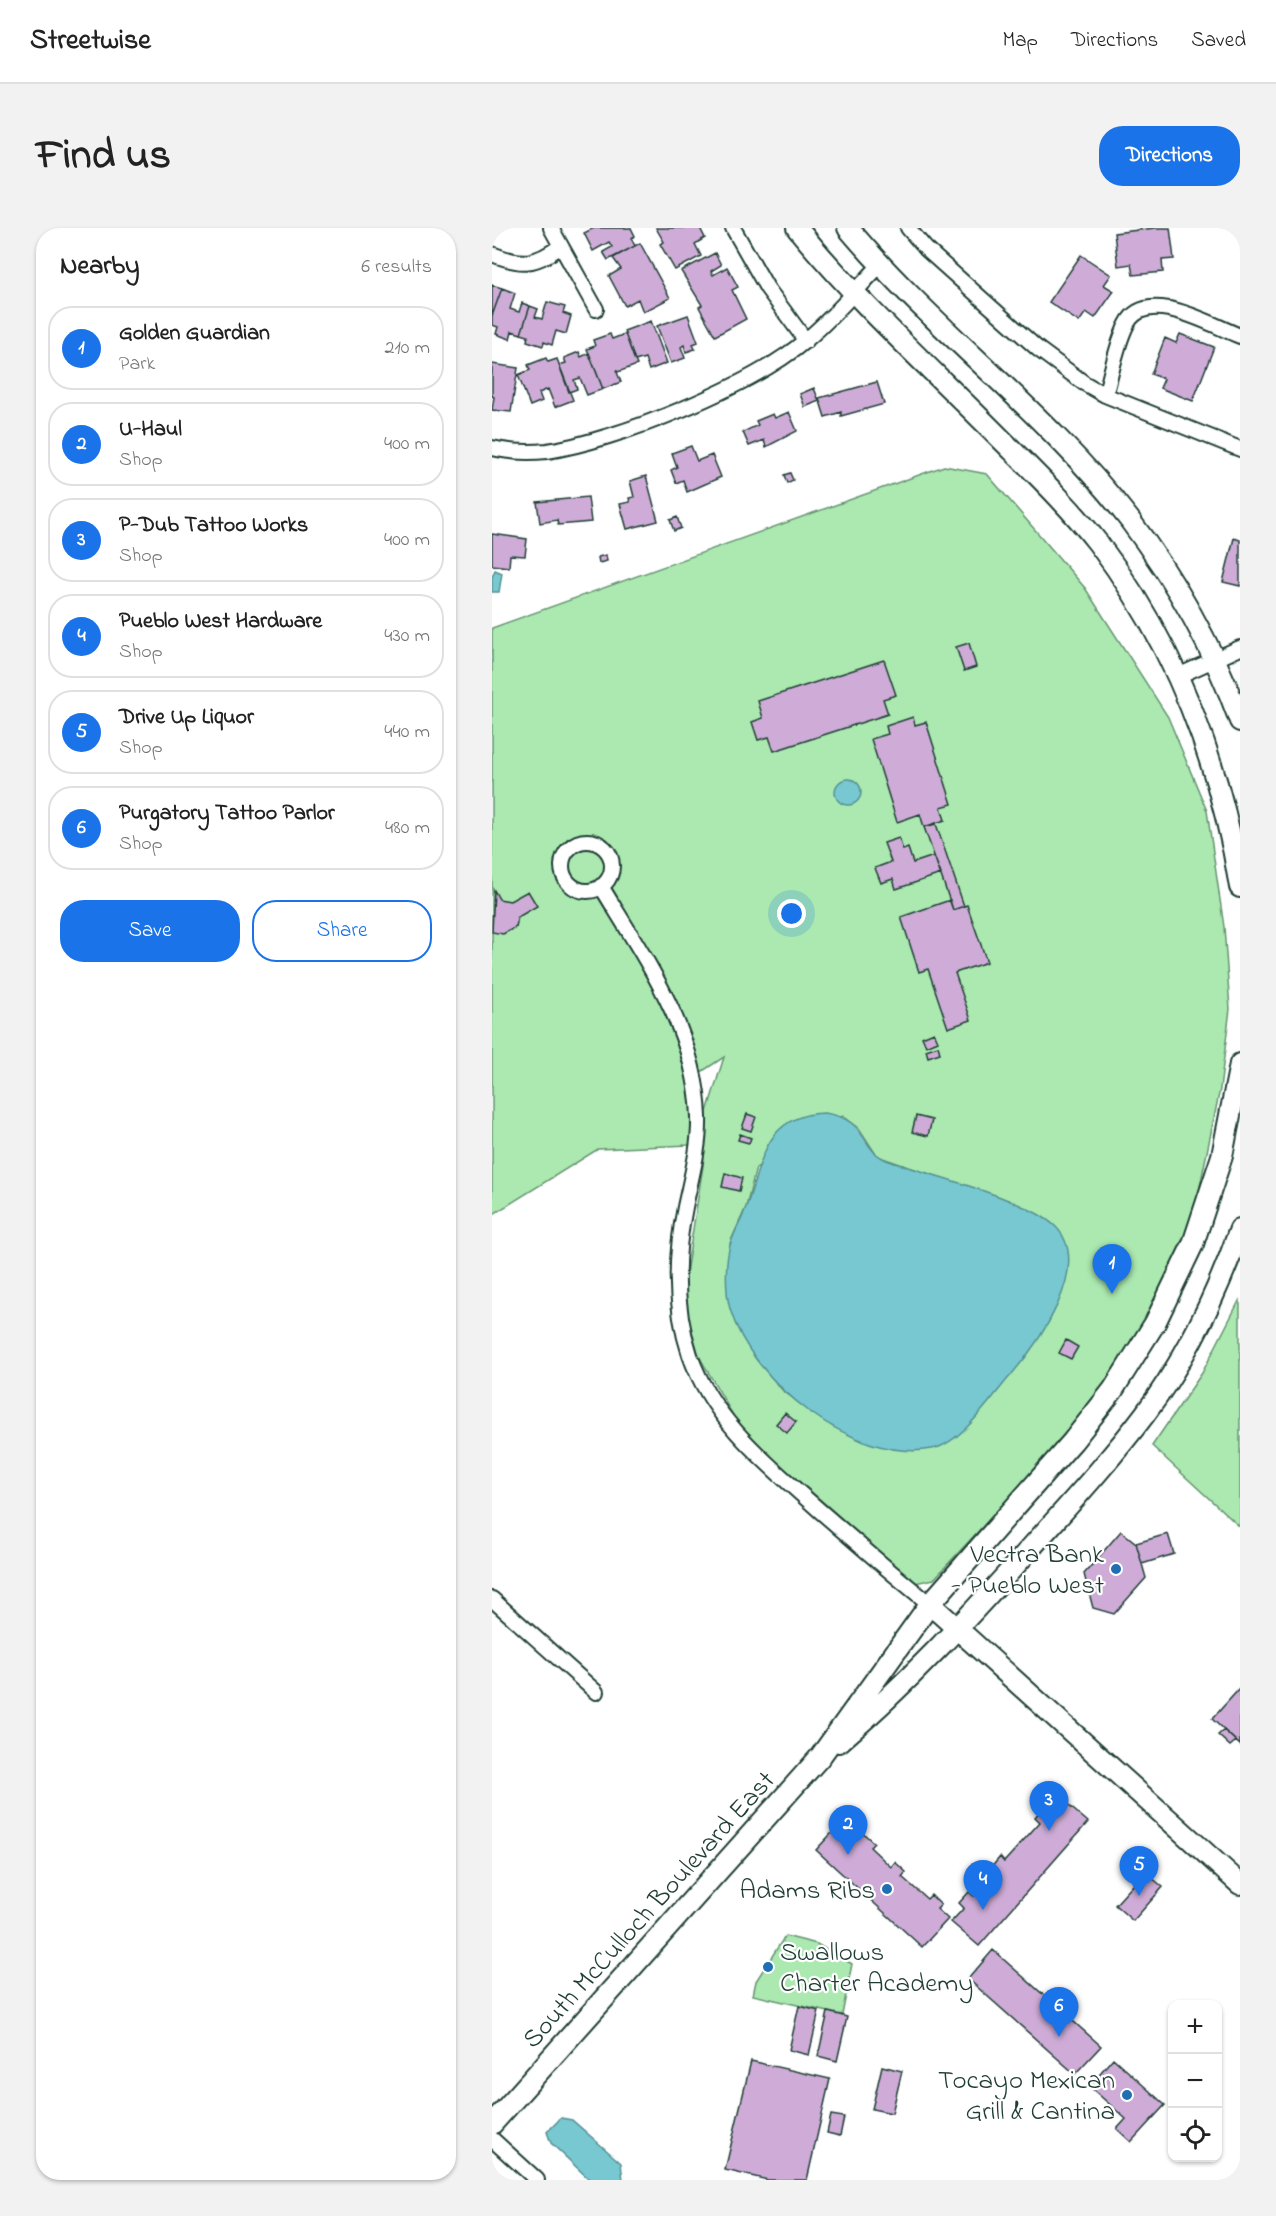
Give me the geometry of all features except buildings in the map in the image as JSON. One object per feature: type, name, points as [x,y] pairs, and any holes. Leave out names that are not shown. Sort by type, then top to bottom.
[{"type":"main road","points":[[797,228],[853,292],[1035,472],[1081,523],[1132,591],[1178,676],[1200,726],[1214,767],[1230,829],[1240,887]]},
{"type":"main road","points":[[848,228],[880,265],[1040,422],[1111,497],[1165,570],[1214,660],[1240,722]]},
{"type":"main road","name":"South McCulloch Boulevard East","points":[[492,2124],[820,1757],[930,1604],[1073,1441],[1113,1390],[1143,1345],[1181,1272],[1214,1186],[1229,1127],[1240,1064]]},
{"type":"main road","name":"South McCulloch Boulevard East","points":[[820,1757],[891,1696],[959,1629],[1103,1466],[1148,1409],[1177,1365],[1203,1316],[1240,1229]]},
{"type":"main road","points":[[930,1604],[1240,1884]]},
{"type":"street","points":[[551,228],[596,309]]},
{"type":"street","points":[[733,228],[767,288],[806,341]]},
{"type":"street","points":[[908,228],[926,249],[1038,349],[1106,396],[1240,449]]},
{"type":"street","points":[[492,254],[508,260],[528,263],[545,258],[561,246]]},
{"type":"street","points":[[492,448],[545,451],[583,443],[695,403],[761,371],[806,341],[880,265]]},
{"type":"street","points":[[1106,396],[1124,330],[1133,315],[1140,309],[1150,306],[1172,309],[1240,336]]},
{"type":"street","points":[[1178,676],[1240,648]]},
{"type":"street","points":[[601,886],[675,1014],[695,1076],[698,1137],[680,1237],[678,1285],[684,1333],[700,1377],[712,1401],[742,1440],[900,1582],[930,1604]]},
{"type":"street","points":[[492,1599],[596,1692]]},
{"type":"street","points":[[492,2139],[537,2180]]},
{"type":"green space","points":[[944,466],[987,474],[1085,588],[1168,717],[1207,811],[1224,927],[1230,1009],[1220,1089],[1192,1225],[1145,1329],[1086,1415],[934,1579],[915,1583],[742,1431],[699,1356],[688,1317],[685,1280],[703,1166],[707,1112],[724,1057],[695,1076],[699,1119],[689,1145],[598,1149],[492,1215],[492,628]],"holes":[[[843,1116],[859,1128],[877,1156],[1004,1200],[1054,1226],[862,1441],[832,1426],[783,1391],[756,1359],[742,1336],[730,1243],[746,1207],[756,1168]]]},
{"type":"green space","points":[[1240,1299],[1240,1527],[1152,1446],[1202,1373]]},
{"type":"green space","points":[[785,1936],[817,1944],[852,1964],[842,2015],[753,1995],[756,1981]]},
{"type":"water","points":[[495,570],[502,573],[499,592],[492,592],[492,577]]},
{"type":"water","points":[[848,779],[857,783],[861,792],[857,801],[848,805],[839,801],[835,792],[839,783]]},
{"type":"water","points":[[825,1113],[850,1122],[879,1156],[976,1188],[1022,1206],[1055,1226],[1066,1242],[1069,1262],[1066,1282],[1047,1325],[1022,1362],[985,1407],[954,1439],[932,1449],[902,1450],[871,1443],[840,1430],[810,1412],[783,1390],[760,1364],[742,1337],[730,1309],[726,1276],[729,1249],[746,1208],[762,1158],[777,1132],[789,1122],[805,1116]]},
{"type":"water","points":[[561,2118],[572,2120],[621,2163],[623,2180],[590,2180],[551,2143],[547,2132]]},
{"type":"place","name":"Golden Guardian","points":[[1112,1294]]},
{"type":"place","name":"Vectra Bank - Pueblo West","points":[[1116,1569]]},
{"type":"place","name":"P-Dub Tattoo Works","points":[[1049,1831]]},
{"type":"place","name":"U-Haul","points":[[848,1855]]},
{"type":"place","name":"Adams Ribs","points":[[887,1889]]},
{"type":"place","name":"Drive Up Liquor","points":[[1139,1896]]},
{"type":"place","name":"Pueblo West Hardware","points":[[983,1910]]},
{"type":"place","name":"Swallows Charter Academy","points":[[768,1967]]},
{"type":"place","name":"Purgatory Tattoo Parlor","points":[[1059,2037]]},
{"type":"place","name":"Tocayo Mexican Grill & Cantina","points":[[1127,2095]]}]
